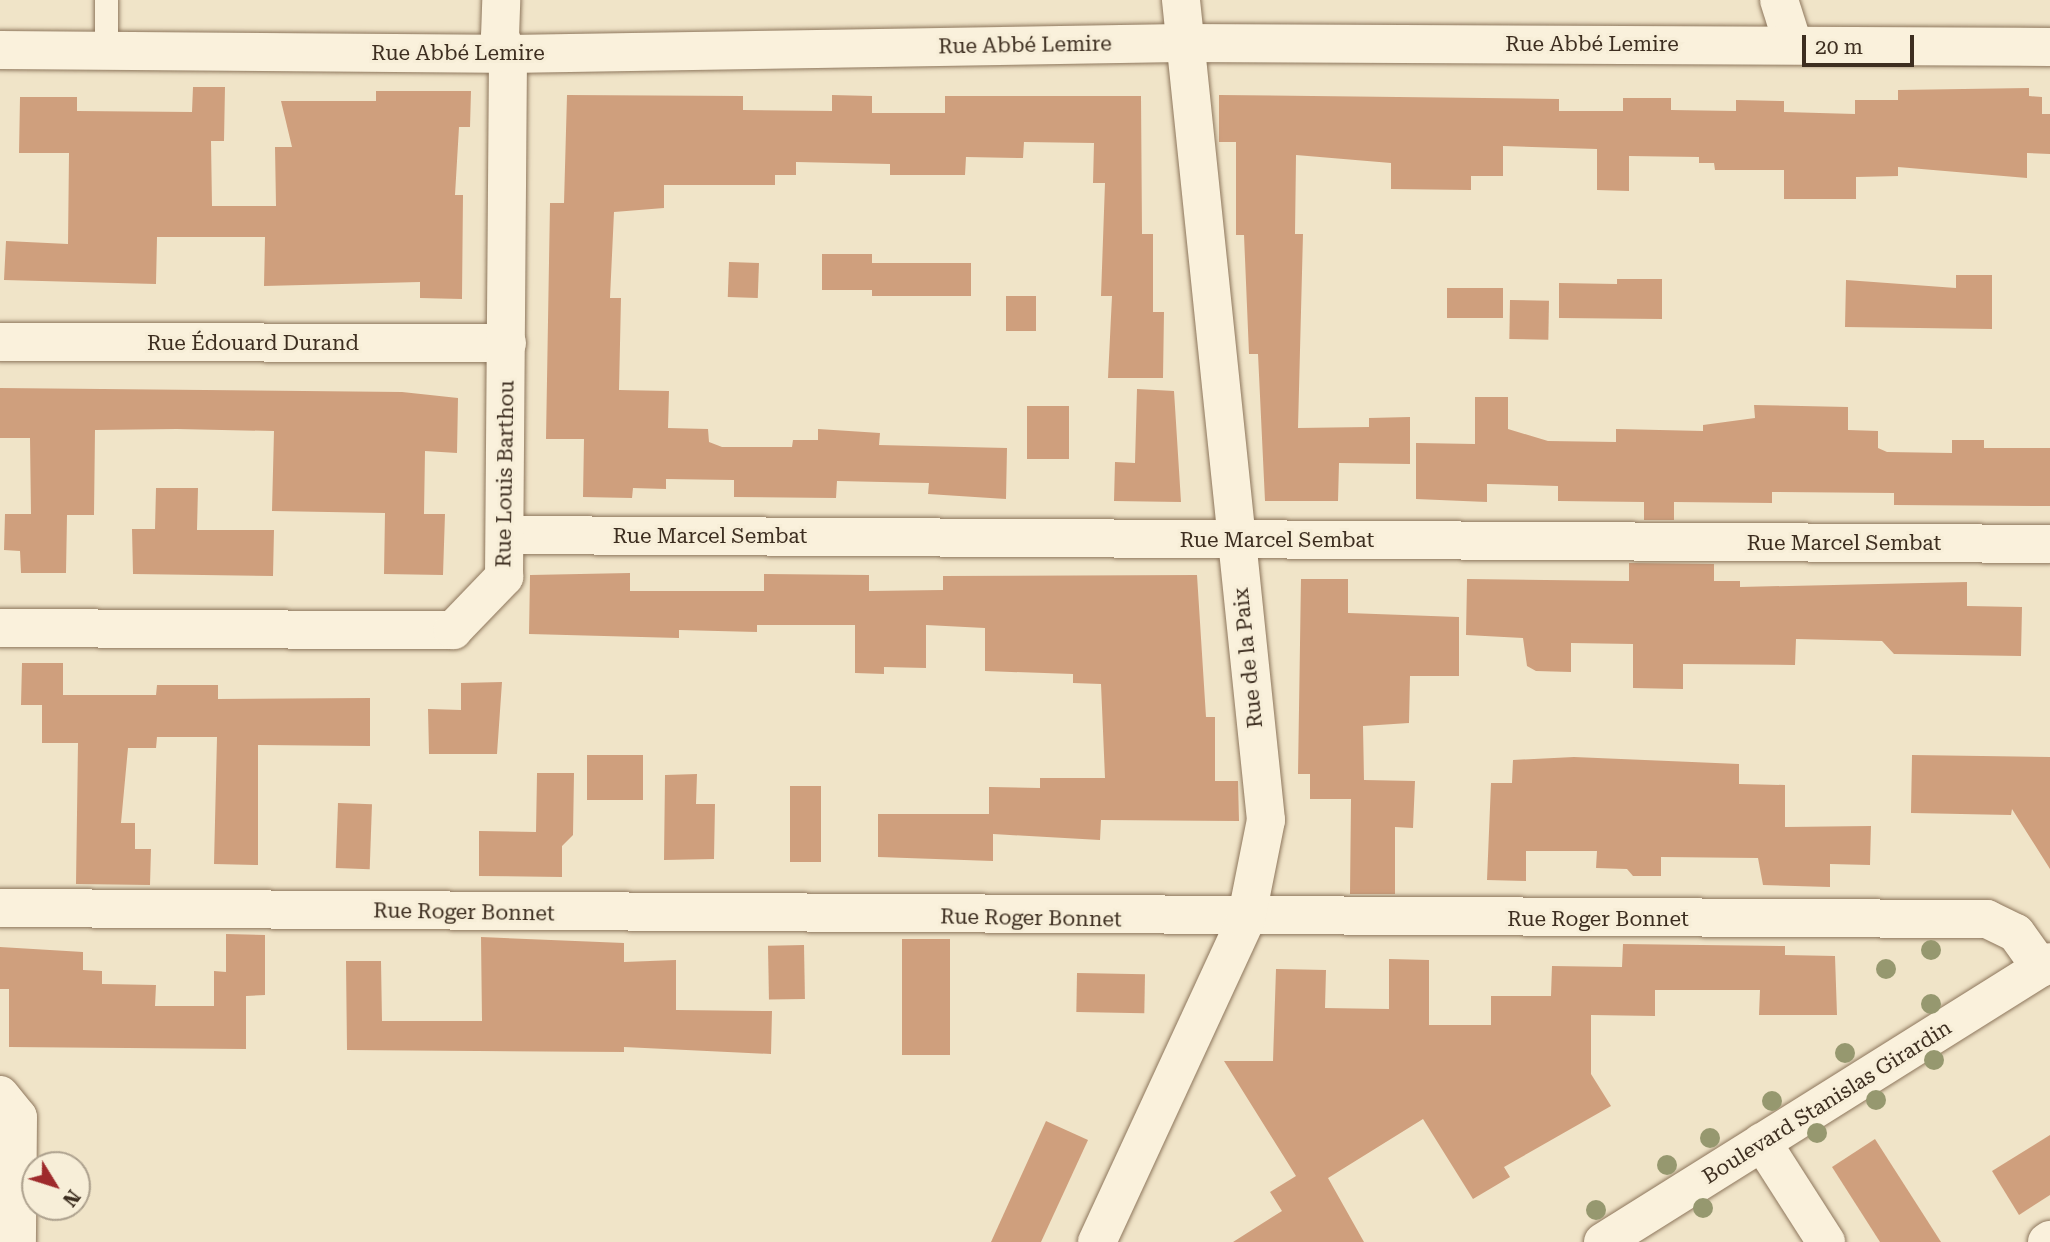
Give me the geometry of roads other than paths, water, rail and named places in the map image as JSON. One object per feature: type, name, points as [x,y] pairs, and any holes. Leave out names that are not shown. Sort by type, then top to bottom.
[{"type":"street","name":"Rue Louis Barthou","points":[[0,628],[453,630],[504,577],[508,54],[500,37],[501,0]]},
{"type":"street","name":"Rue de la Paix","points":[[1097,1242],[1246,920],[1266,820],[1181,43],[1181,0]]},
{"type":"street","points":[[1779,0],[1793,44]]},
{"type":"street","name":"Rue Abbé Lemire","points":[[0,50],[508,54],[1181,43],[2050,47]]},
{"type":"street","name":"Rue Édouard Durand","points":[[0,342],[507,344]]},
{"type":"street","name":"Rue Marcel Sembat","points":[[505,535],[2050,544]]},
{"type":"street","name":"Rue Roger Bonnet","points":[[0,908],[1246,920],[1987,919],[2016,933],[2046,965]]},
{"type":"street","name":"Boulevard Stanislas Girardin","points":[[1603,1242],[2046,965]]},
{"type":"street","points":[[0,1095],[18,1117],[17,1242]]},
{"type":"street","points":[[1762,1142],[1826,1242]]},
{"type":"lane","points":[[106,0],[106,52]]}]
